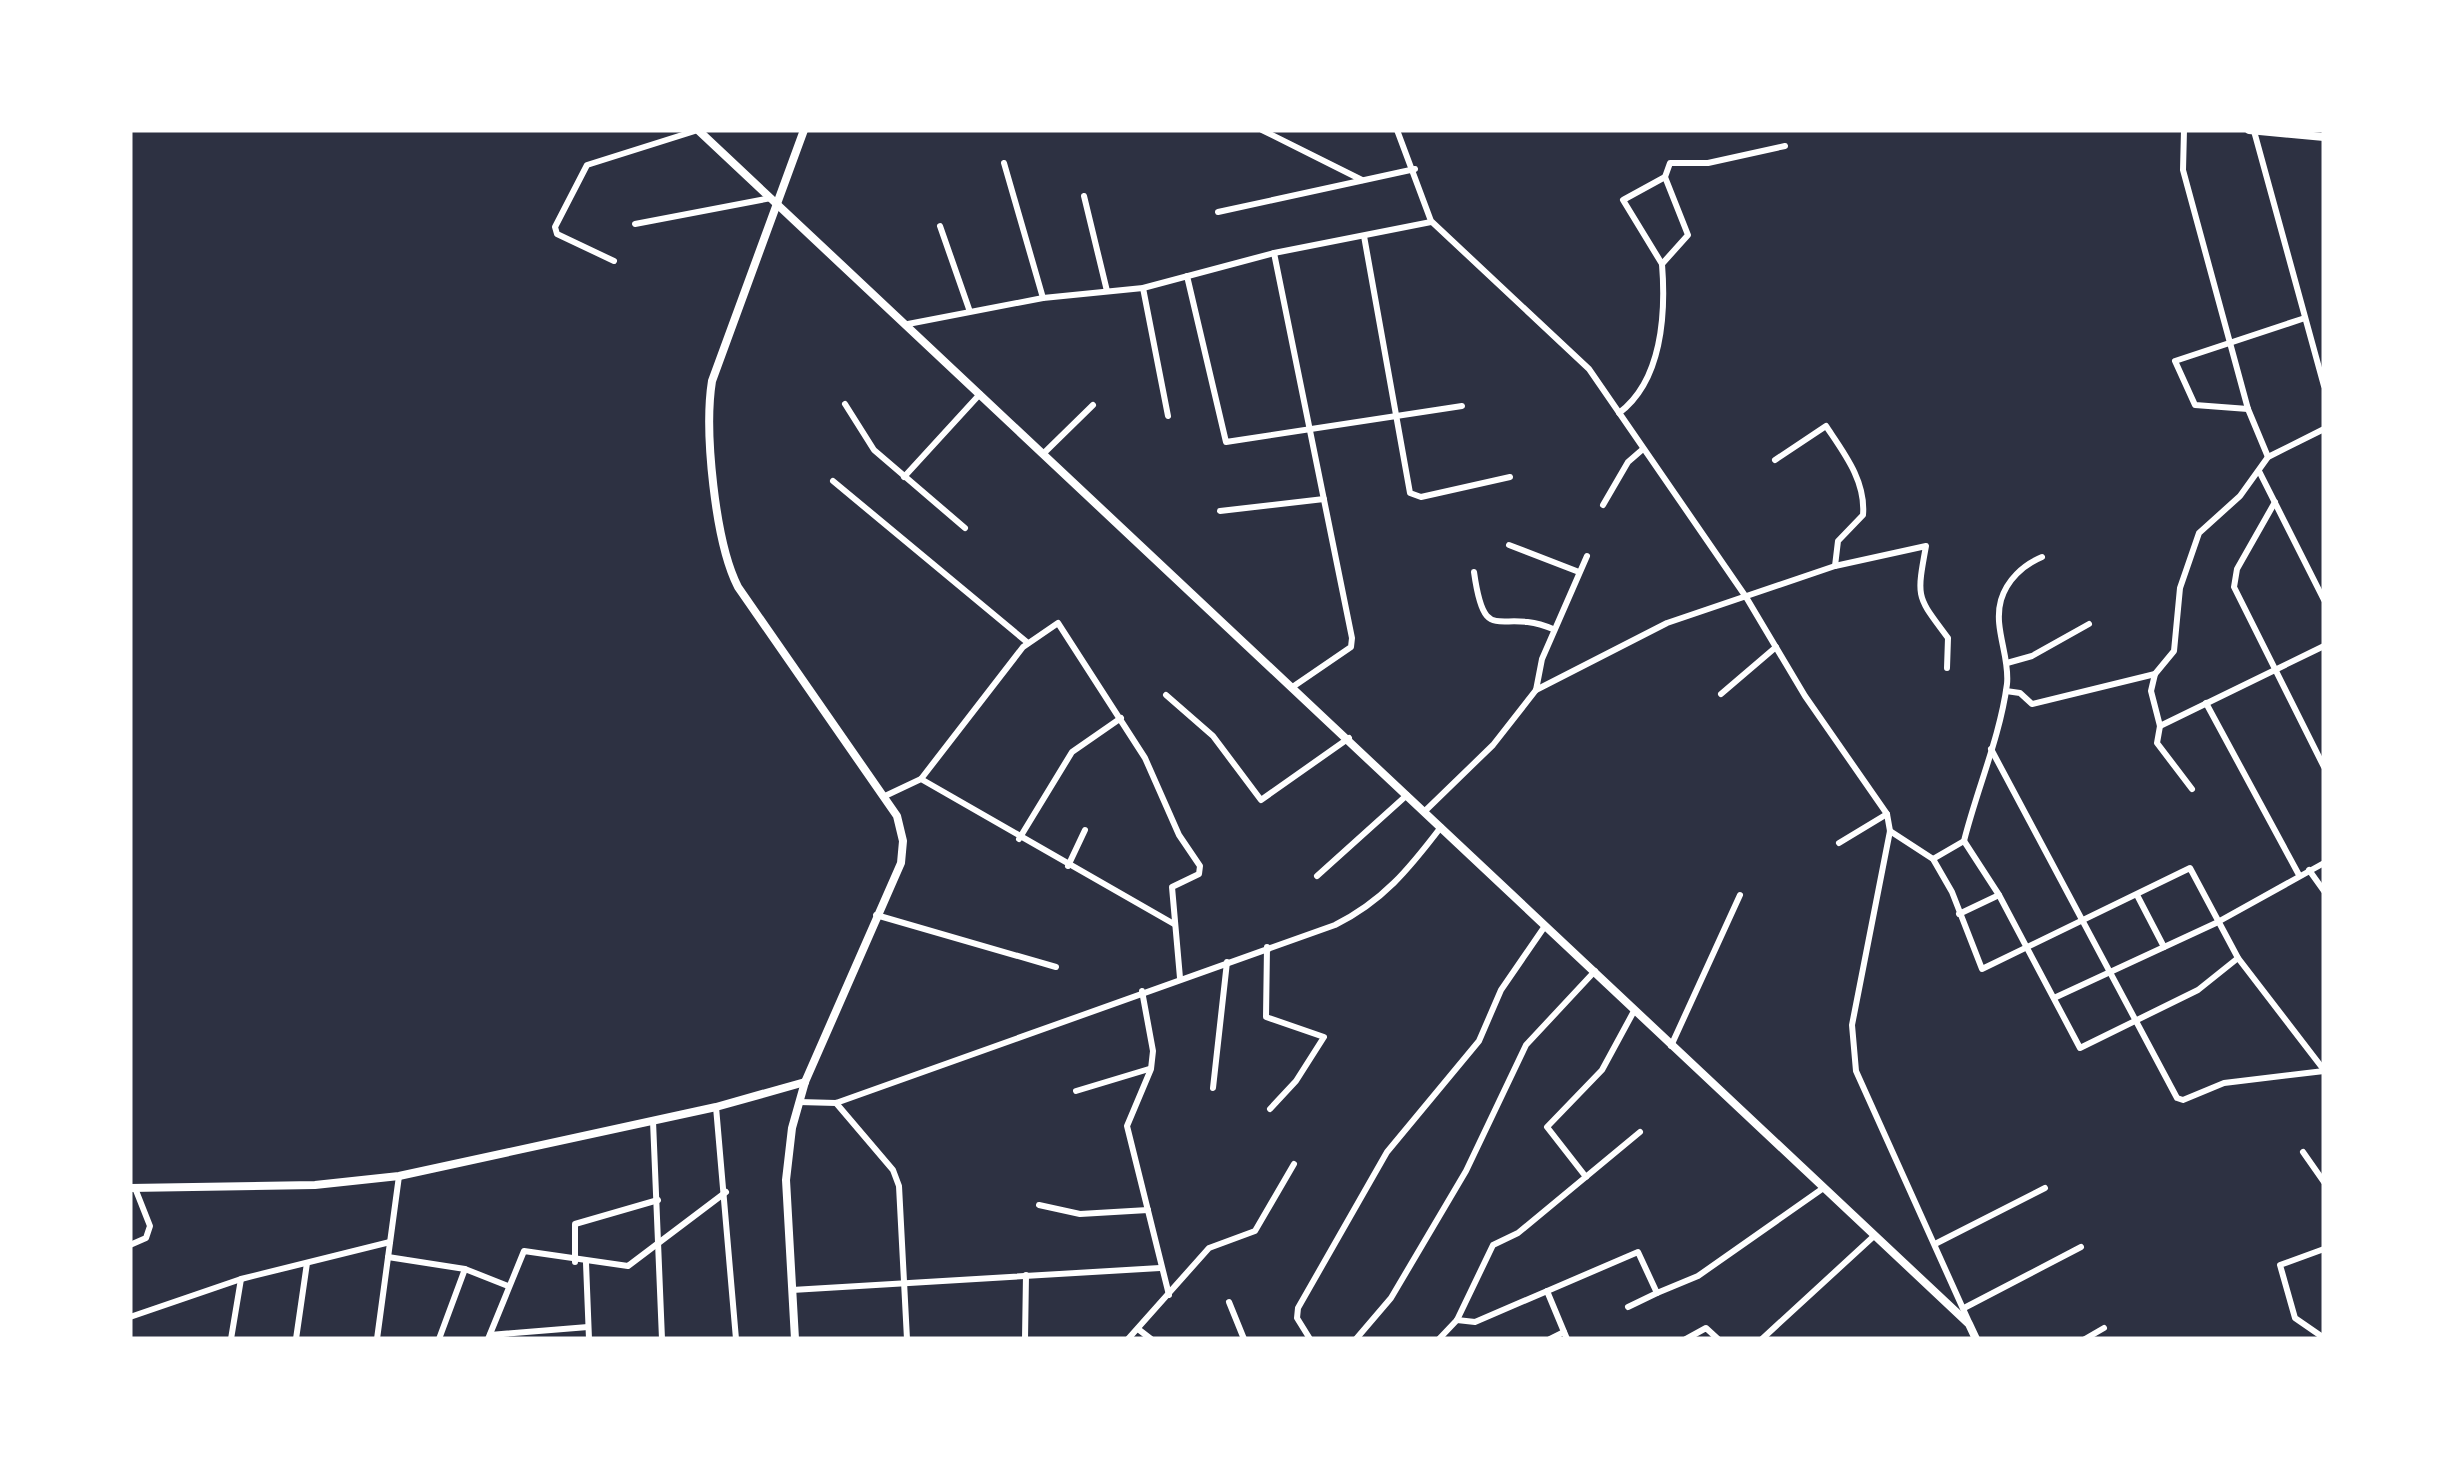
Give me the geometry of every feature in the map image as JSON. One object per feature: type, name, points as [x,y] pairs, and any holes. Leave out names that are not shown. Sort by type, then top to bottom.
[{"type":"street","points":[[614,260],[557,234],[555,226],[580,172],[586,165],[698,130],[1350,738],[1822,1189],[1969,1324]]},
{"type":"street","points":[[794,1339],[786,1180],[799,1102],[901,863],[903,840],[897,816],[885,796],[738,587],[724,548],[707,412],[712,381],[804,130]]},
{"type":"street","points":[[1262,130],[1363,180]]},
{"type":"street","points":[[1398,130],[1431,222],[1590,368],[1746,596],[1887,814],[1890,831],[1852,1025],[1856,1071],[1966,1308],[1976,1339]]},
{"type":"street","points":[[2184,130],[2183,170],[2248,409],[2268,457]]},
{"type":"street","points":[[2324,138],[2252,130],[2324,386]]},
{"type":"street","points":[[1619,413],[1640,395],[1666,314],[1662,264],[1623,200],[1665,176],[1670,163],[1708,163],[1785,146]]},
{"type":"street","points":[[1004,163],[1043,298]]},
{"type":"street","points":[[1218,212],[1414,169]]},
{"type":"street","points":[[1662,264],[1688,235],[1665,176]]},
{"type":"street","points":[[1084,196],[1107,291]]},
{"type":"street","points":[[635,224],[776,200]]},
{"type":"street","points":[[908,324],[1043,298],[1143,288],[1274,253],[1431,222]]},
{"type":"street","points":[[940,226],[969,310]]},
{"type":"street","points":[[1364,236],[1396,419],[1414,497],[1510,478]]},
{"type":"street","points":[[1274,253],[1352,647],[1294,686]]},
{"type":"street","points":[[1187,276],[1226,442],[1462,406]]},
{"type":"street","points":[[1143,288],[1168,416]]},
{"type":"street","points":[[2248,409],[2195,405],[2176,361],[2305,318]]},
{"type":"street","points":[[904,477],[980,394]]},
{"type":"street","points":[[845,404],[874,450],[965,528]]},
{"type":"street","points":[[1044,453],[1093,405]]},
{"type":"street","points":[[1776,460],[1826,426],[1852,467],[1864,499],[1863,516],[1838,541],[1835,566]]},
{"type":"street","points":[[2192,789],[2156,743],[2160,726],[2151,690],[2155,674],[2174,650],[2180,588],[2199,533],[2240,496],[2268,457],[2322,430],[2324,440]]},
{"type":"street","points":[[1603,505],[1624,468],[1643,449]]},
{"type":"street","points":[[2260,470],[2324,600]]},
{"type":"street","points":[[833,481],[1028,644]]},
{"type":"street","points":[[1220,510],[1324,500]]},
{"type":"street","points":[[2276,502],[2234,578],[2324,767]]},
{"type":"street","points":[[1509,545],[1579,572]]},
{"type":"street","points":[[1424,811],[1470,770],[1536,690],[1646,631],[1835,566],[1926,546],[1919,596],[1928,617],[1948,638],[1947,668]]},
{"type":"street","points":[[1536,690],[1554,629],[1586,556]]},
{"type":"street","points":[[1933,859],[1964,840],[1991,749],[2006,691],[2007,663],[1998,614],[2001,597],[2019,571],[2042,557]]},
{"type":"street","points":[[1474,572],[1480,610],[1485,616],[1507,624],[1527,618],[1554,629]]},
{"type":"street","points":[[885,796],[920,778],[1028,644],[1058,624],[1121,718],[1161,789],[1179,835],[1202,871],[1172,888],[1180,978]]},
{"type":"street","points":[[2007,663],[2032,656],[2090,624]]},
{"type":"street","points":[[2160,726],[2324,646]]},
{"type":"street","points":[[1721,694],[1776,647]]},
{"type":"street","points":[[2006,691],[2020,694],[2032,704],[2155,674]]},
{"type":"street","points":[[1166,695],[1213,736],[1261,800],[1350,738]]},
{"type":"street","points":[[2206,703],[2299,875]]},
{"type":"street","points":[[1019,839],[1072,752],[1121,718]]},
{"type":"street","points":[[1991,749],[2136,1021],[2183,1100],[2224,1083],[2324,1070]]},
{"type":"street","points":[[920,778],[1019,839],[1175,925]]},
{"type":"street","points":[[1316,876],[1408,795]]},
{"type":"street","points":[[1839,843],[1887,814]]},
{"type":"street","points":[[799,1102],[836,1104],[1366,910],[1399,883],[1441,827]]},
{"type":"street","points":[[1068,866],[1085,830]]},
{"type":"street","points":[[1890,831],[1933,859],[1982,970],[2190,868],[2238,958],[2324,1070]]},
{"type":"street","points":[[1964,840],[2000,895],[2080,1048],[2198,990],[2238,958]]},
{"type":"street","points":[[2054,998],[2216,923],[2324,863]]},
{"type":"street","points":[[2309,870],[2324,891]]},
{"type":"street","points":[[1671,1046],[1740,894]]},
{"type":"street","points":[[1959,914],[2000,895]]},
{"type":"street","points":[[2137,895],[2164,947]]},
{"type":"street","points":[[876,915],[1056,967]]},
{"type":"street","points":[[1310,1339],[1297,1318],[1298,1308],[1387,1152],[1479,1040],[1502,990],[1545,926]]},
{"type":"street","points":[[1268,947],[1266,1017],[1324,1037],[1296,1081],[1270,1110]]},
{"type":"street","points":[[1213,1088],[1227,962]]},
{"type":"street","points":[[1356,1339],[1391,1298],[1466,1171],[1526,1046],[1594,971]]},
{"type":"street","points":[[1142,992],[1153,1051],[1151,1069],[1128,1126],[1169,1295]]},
{"type":"street","points":[[1586,1177],[1547,1127],[1602,1070],[1634,1010]]},
{"type":"street","points":[[1076,1091],[1151,1069]]},
{"type":"street","points":[[130,1245],[146,1238],[150,1226],[132,1188],[315,1184],[398,1176],[716,1107],[805,1082]]},
{"type":"street","points":[[836,1104],[893,1170],[898,1186],[907,1339]]},
{"type":"street","points":[[716,1107],[736,1339]]},
{"type":"street","points":[[653,1121],[662,1339]]},
{"type":"street","points":[[1439,1339],[1457,1320],[1492,1245],[1518,1233],[1640,1132]]},
{"type":"street","points":[[2303,1152],[2324,1182]]},
{"type":"street","points":[[1128,1339],[1209,1248],[1256,1231],[1294,1164]]},
{"type":"street","points":[[377,1339],[398,1176]]},
{"type":"street","points":[[1935,1244],[2044,1188]]},
{"type":"street","points":[[1628,1307],[1698,1276],[1822,1189]]},
{"type":"street","points":[[588,1327],[489,1337],[524,1251],[586,1264],[628,1266],[726,1192]]},
{"type":"street","points":[[576,1262],[574,1224],[658,1200]]},
{"type":"street","points":[[1040,1205],[1080,1214],[1148,1210]]},
{"type":"street","points":[[1762,1339],[1874,1236]]},
{"type":"street","points":[[130,1317],[241,1280],[390,1242]]},
{"type":"street","points":[[1966,1308],[2081,1247]]},
{"type":"street","points":[[2324,1249],[2280,1265],[2295,1318],[2324,1338]]},
{"type":"street","points":[[1457,1320],[1475,1322],[1638,1252],[1657,1292]]},
{"type":"street","points":[[388,1257],[465,1269],[508,1286]]},
{"type":"street","points":[[296,1339],[307,1262]]},
{"type":"street","points":[[586,1264],[589,1339]]},
{"type":"street","points":[[790,1290],[1160,1268]]},
{"type":"street","points":[[440,1339],[465,1269]]},
{"type":"street","points":[[1025,1339],[1026,1274]]},
{"type":"street","points":[[231,1339],[241,1280]]},
{"type":"street","points":[[1548,1291],[1566,1335],[1550,1339]]},
{"type":"street","points":[[1229,1302],[1244,1339]]},
{"type":"street","points":[[1138,1328],[1150,1339]]},
{"type":"street","points":[[1686,1339],[1706,1328],[1718,1339]]},
{"type":"street","points":[[2085,1339],[2104,1328]]}]
